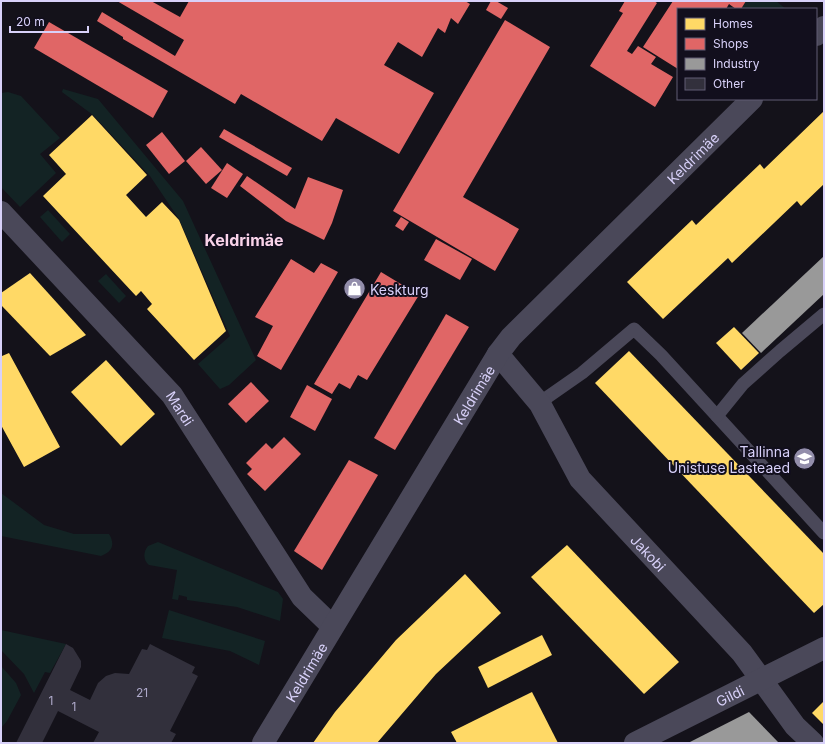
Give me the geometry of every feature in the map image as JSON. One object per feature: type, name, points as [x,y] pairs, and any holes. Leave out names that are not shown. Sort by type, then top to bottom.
[{"type":"street","name":"Keldrimäe","points":[[263,743],[332,626],[498,354],[511,336],[751,100]]},
{"type":"street","name":"Mardi","points":[[1,212],[172,395],[302,597],[332,626]]},
{"type":"street","name":"Jakobi","points":[[498,354],[539,403],[580,479],[742,653],[795,726],[813,743]]},
{"type":"street","name":"Gildi","points":[[635,743],[824,648]]},
{"type":"lane","points":[[717,416],[743,384],[824,314]]},
{"type":"lane","points":[[539,403],[582,373],[634,329],[661,355],[824,533]]},
{"type":"shaded area","points":[[746,1],[776,1],[785,8],[742,8]]},
{"type":"shaded area","points":[[63,89],[98,99],[183,201],[256,360],[229,385],[220,389],[198,364],[230,336],[179,219],[150,176],[93,115],[62,92]]},
{"type":"shaded area","points":[[8,92],[21,96],[60,138],[40,154],[56,173],[20,207],[1,187],[1,93]]},
{"type":"shaded area","points":[[48,210],[70,234],[62,242],[40,217]]},
{"type":"shaded area","points":[[106,274],[126,296],[119,303],[98,281]]},
{"type":"shaded area","points":[[1,493],[44,525],[74,534],[109,534],[112,541],[112,547],[108,552],[101,556],[1,536]]},
{"type":"shaded area","points":[[158,542],[278,592],[283,599],[280,621],[237,607],[187,600],[187,597],[179,595],[178,600],[172,599],[177,570],[149,565],[144,556],[148,546]]},
{"type":"shaded area","points":[[169,610],[265,641],[259,665],[230,651],[162,638]]},
{"type":"shaded area","points":[[1,630],[66,644],[50,673],[45,672],[34,693],[24,674],[1,650]]},
{"type":"shaded area","points":[[1,666],[16,683],[21,695],[7,721],[1,728]]},
{"type":"building: Homes","points":[[824,111],[824,184],[801,206],[797,201],[732,263],[728,258],[663,319],[627,282],[692,220],[696,225],[760,164],[764,169]]},
{"type":"building: Homes","points":[[92,115],[147,175],[126,195],[146,217],[162,202],[179,220],[226,331],[194,360],[147,309],[152,304],[141,291],[136,296],[43,196],[66,174],[49,155]]},
{"type":"building: Homes","points":[[30,273],[86,335],[50,356],[1,305],[1,293]]},
{"type":"building: Homes","points":[[734,327],[759,353],[741,370],[716,343]]},
{"type":"building: Homes","points":[[629,351],[824,554],[824,604],[814,613],[595,383]]},
{"type":"building: Homes","points":[[9,353],[60,447],[24,467],[1,425],[1,354],[2,356]]},
{"type":"building: Homes","points":[[106,360],[155,414],[121,446],[71,392]]},
{"type":"building: Homes","points":[[567,545],[679,662],[644,694],[531,577]]},
{"type":"building: Homes","points":[[465,574],[501,613],[436,674],[377,743],[313,743],[335,712],[396,640]]},
{"type":"building: Homes","points":[[542,635],[552,655],[488,688],[478,667]]},
{"type":"building: Homes","points":[[532,692],[558,743],[457,743],[451,732]]},
{"type":"building: Homes","points":[[824,701],[824,725],[812,713]]},
{"type":"building: Shops","points":[[117,1],[151,1],[180,17],[189,1],[465,1],[470,4],[458,24],[451,18],[445,33],[438,28],[422,57],[398,42],[384,65],[434,93],[399,154],[336,118],[322,141],[241,94],[235,104],[123,39],[123,37],[97,21],[102,12],[175,56],[184,40]]},
{"type":"building: Shops","points":[[491,1],[496,1],[508,8],[501,19],[486,10]]},
{"type":"building: Shops","points":[[625,1],[654,1],[657,3],[627,51],[632,54],[638,46],[656,57],[651,64],[673,77],[655,107],[590,66],[623,13],[619,11]]},
{"type":"building: Shops","points":[[673,1],[746,1],[742,8],[735,8],[729,4],[727,8],[677,8],[677,68],[643,47]]},
{"type":"building: Shops","points":[[505,20],[550,47],[463,197],[519,229],[495,271],[393,211]]},
{"type":"building: Shops","points":[[49,22],[168,91],[153,118],[34,48]]},
{"type":"building: Shops","points":[[224,129],[292,168],[287,176],[219,137]]},
{"type":"building: Shops","points":[[162,132],[185,161],[169,174],[146,145]]},
{"type":"building: Shops","points":[[201,147],[222,170],[206,184],[186,161]]},
{"type":"building: Shops","points":[[227,163],[243,174],[227,198],[211,188]]},
{"type":"building: Shops","points":[[247,176],[295,209],[308,177],[343,190],[332,223],[324,240],[286,221],[240,186]]},
{"type":"building: Shops","points":[[401,217],[409,222],[403,231],[395,226]]},
{"type":"building: Shops","points":[[436,239],[472,259],[460,280],[424,260]]},
{"type":"building: Shops","points":[[291,259],[314,273],[321,263],[338,272],[281,370],[257,356],[273,326],[255,317]]},
{"type":"building: Shops","points":[[381,272],[419,295],[367,380],[358,375],[350,389],[339,383],[332,394],[314,384]]},
{"type":"building: Shops","points":[[446,314],[469,327],[395,450],[374,438]]},
{"type":"building: Shops","points":[[251,382],[269,401],[246,423],[228,404]]},
{"type":"building: Shops","points":[[307,385],[332,399],[315,431],[290,417]]},
{"type":"building: Shops","points":[[284,437],[301,454],[265,491],[247,474],[252,469],[246,463],[266,443],[272,449]]},
{"type":"building: Shops","points":[[349,460],[378,475],[322,570],[294,551]]},
{"type":"building: Industry","points":[[824,256],[824,294],[761,353],[742,333]]},
{"type":"building: Industry","points":[[749,712],[779,743],[688,743]]},
{"type":"building: Other","points":[[66,644],[73,648],[81,661],[81,667],[70,690],[90,700],[98,683],[106,676],[115,673],[129,674],[142,649],[147,650],[150,644],[195,667],[192,673],[198,676],[170,731],[176,734],[171,743],[93,743],[99,732],[58,711],[42,743],[16,743]]},
{"type":"place","name":"Keskturg","points":[[355,289]]},
{"type":"place","name":"Tallinna Unistuse Lasteaed","points":[[805,459]]},
{"type":"district","name":"Keldrimäe","points":[[244,240]]}]
